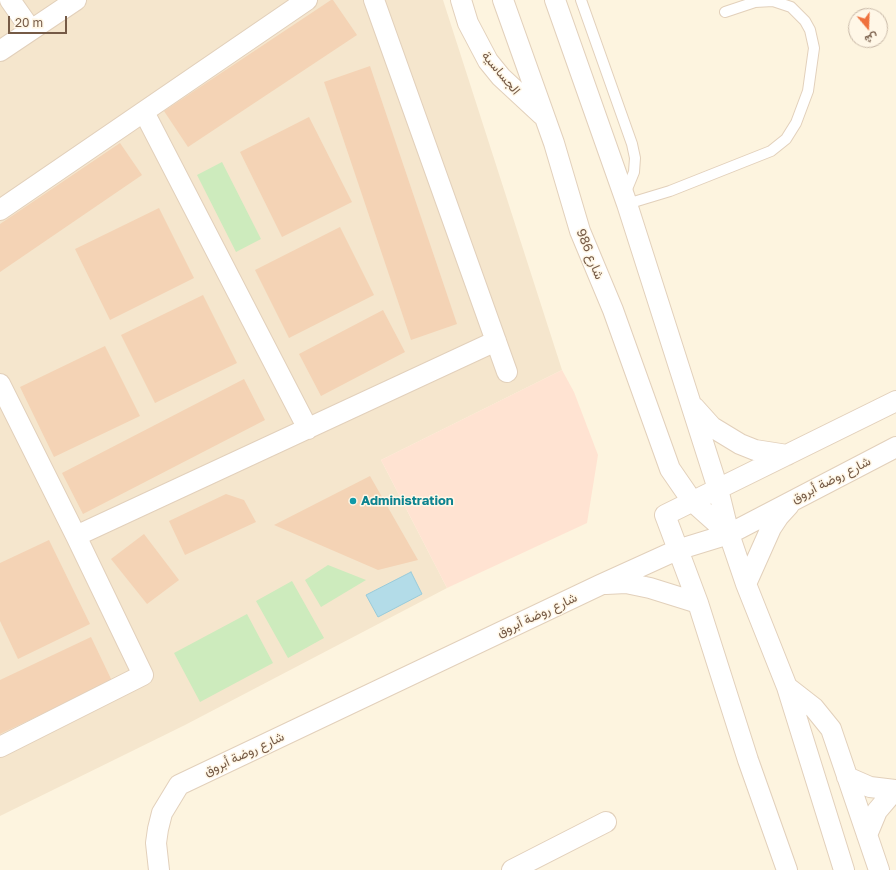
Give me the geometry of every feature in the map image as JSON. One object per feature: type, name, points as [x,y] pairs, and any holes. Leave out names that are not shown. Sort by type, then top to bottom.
[{"type":"street","points":[[10,0],[31,30]]},
{"type":"street","points":[[0,51],[76,0]]},
{"type":"street","points":[[0,210],[308,0]]},
{"type":"street","points":[[374,0],[507,372]]},
{"type":"street","name":"الجساسية","points":[[461,0],[468,23],[488,61],[501,77],[542,115]]},
{"type":"street","name":"شارع 986","points":[[503,0],[542,115],[561,165],[580,231],[613,310],[670,469],[692,501],[729,534]]},
{"type":"street","points":[[555,0],[625,200],[718,489],[729,534],[746,584],[787,687],[844,870]]},
{"type":"street","points":[[144,112],[308,429]]},
{"type":"street","points":[[76,536],[496,341]]},
{"type":"street","points":[[0,384],[143,675],[0,747]]},
{"type":"street","points":[[786,870],[748,760],[698,603],[664,515],[718,489],[738,477],[787,455],[896,401]]},
{"type":"street","points":[[690,402],[712,427],[726,436],[755,450],[787,455]]},
{"type":"street","name":"شارع روضة أبروق","points":[[159,870],[156,843],[158,829],[165,808],[179,785],[600,585],[677,550],[729,534],[896,447]]},
{"type":"street","points":[[746,584],[775,522],[798,497]]},
{"type":"street","points":[[600,585],[626,583],[656,590],[698,603]]},
{"type":"street","points":[[787,687],[826,720],[831,729],[879,870]]},
{"type":"street","points":[[847,776],[870,786],[895,790]]},
{"type":"street","points":[[867,835],[877,811],[895,790]]},
{"type":"street","points":[[512,870],[532,866],[606,822]]},
{"type":"lane","points":[[581,0],[632,144],[635,158],[634,172],[625,200],[670,191],[771,151],[786,139],[796,124],[808,91],[814,48],[810,30],[805,21],[791,7],[773,1],[755,2],[725,12]]},
{"type":"shaded area","points":[[0,0],[443,0],[562,370],[381,460],[447,588],[185,725],[0,816]]},
{"type":"shaded area","points":[[562,370],[574,392],[598,455],[587,523],[447,588],[381,460]]},
{"type":"green space","points":[[222,162],[261,239],[236,252],[197,175]]},
{"type":"green space","points":[[328,565],[366,580],[321,607],[305,580]]},
{"type":"green space","points":[[292,581],[324,638],[288,658],[256,601]]},
{"type":"green space","points":[[247,614],[273,663],[200,702],[174,653]]},
{"type":"water","points":[[411,572],[422,594],[378,617],[366,595]]},
{"type":"building","points":[[333,0],[357,35],[188,147],[164,111]]},
{"type":"building","points":[[370,66],[457,324],[411,340],[324,82]]},
{"type":"building","points":[[309,117],[352,202],[282,237],[240,152]]},
{"type":"building","points":[[120,143],[142,175],[0,272],[0,224]]},
{"type":"building","points":[[159,208],[194,278],[110,320],[75,249]]},
{"type":"building","points":[[340,227],[374,295],[289,338],[255,270]]},
{"type":"building","points":[[203,295],[237,363],[155,403],[121,335]]},
{"type":"building","points":[[383,310],[405,352],[321,396],[299,354]]},
{"type":"building","points":[[105,346],[140,416],[54,457],[20,387]]},
{"type":"building","points":[[244,379],[265,420],[83,514],[62,473]]},
{"type":"building","name":"Administration","points":[[370,476],[418,560],[378,570],[274,525]]},
{"type":"building","points":[[226,494],[244,500],[256,522],[185,555],[169,521]]},
{"type":"building","points":[[144,534],[179,580],[147,604],[111,559]]},
{"type":"building","points":[[49,540],[90,624],[18,659],[0,621],[0,563]]},
{"type":"building","points":[[91,637],[112,681],[0,734],[0,680]]},
{"type":"place","name":"Administration","points":[[353,501]]}]
